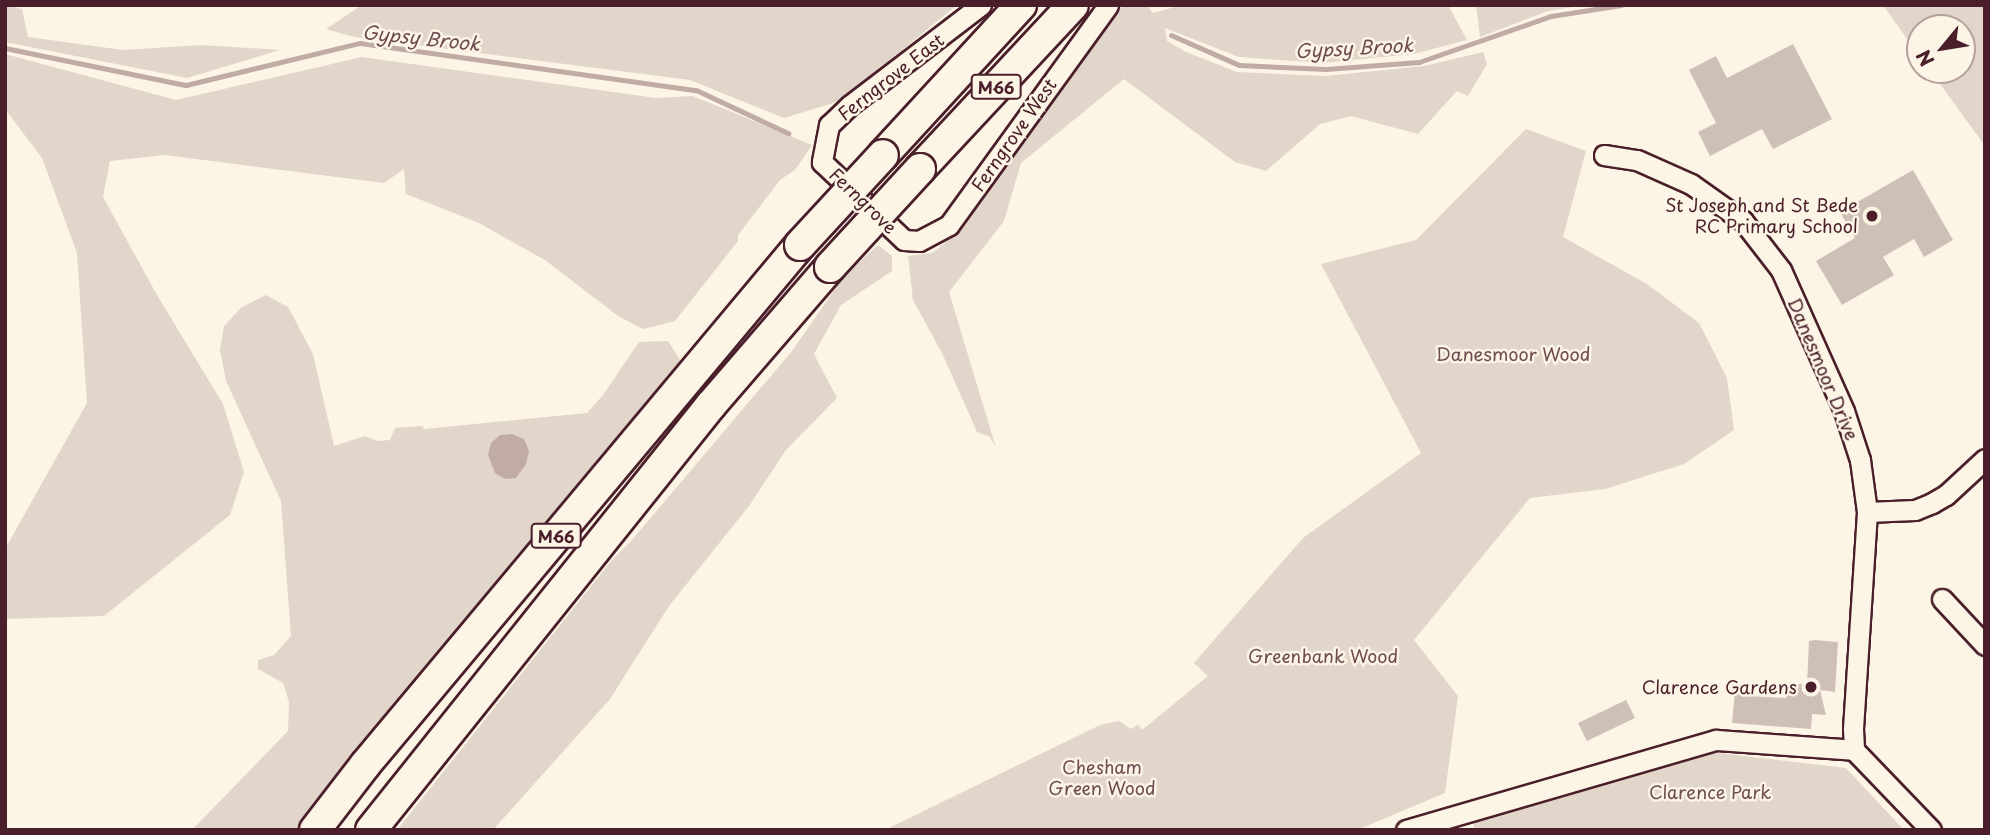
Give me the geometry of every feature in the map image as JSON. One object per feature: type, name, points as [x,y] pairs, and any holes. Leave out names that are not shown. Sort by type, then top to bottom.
[{"type":"highway","name":"M66","points":[[315,830],[374,754],[800,246],[1021,5]]},
{"type":"highway","name":"M66","points":[[371,830],[711,405],[830,267],[1073,5]]},
{"type":"street","name":"Ferngrove East","points":[[822,162],[829,125],[849,106],[981,5]]},
{"type":"street","name":"Ferngrove West","points":[[904,240],[919,241],[949,225],[1108,5]]},
{"type":"street","name":"Danesmoor Drive","points":[[1604,155],[1637,160],[1691,184],[1743,221],[1781,270],[1844,411],[1860,460],[1867,512],[1853,729],[1854,750]]},
{"type":"street","name":"Ferngrove","points":[[822,162],[904,240]]},
{"type":"street","points":[[1867,512],[1915,510],[1932,503],[1946,495],[1985,459]]},
{"type":"street","points":[[1942,599],[1985,645]]},
{"type":"street","points":[[1406,830],[1716,740],[1854,750],[1931,830]]},
{"type":"green space","points":[[5,5],[22,9],[28,37],[123,50],[201,45],[280,50],[187,78],[5,42]]},
{"type":"green space","points":[[362,5],[957,5],[840,101],[784,118],[690,80],[354,37],[326,29]]},
{"type":"green space","points":[[1123,5],[1147,5],[1153,13],[1182,5],[1448,5],[1467,40],[1414,54],[1322,63],[1239,57],[1165,28],[1167,41],[1186,52],[1237,72],[1325,76],[1424,66],[1483,52],[1487,64],[1468,96],[1457,91],[1418,134],[1351,116],[1320,124],[1266,171],[1235,162],[1124,79],[1021,163],[1004,221],[949,292],[996,448],[990,437],[977,432],[942,353],[913,300],[908,256],[932,253],[956,234]]},
{"type":"green space","points":[[1476,5],[1586,5],[1548,11],[1480,37]]},
{"type":"green space","points":[[1883,5],[1985,5],[1985,146],[1940,84],[1976,84],[1976,14],[1906,14],[1906,37]]},
{"type":"green space","points":[[5,54],[176,100],[362,57],[656,98],[693,96],[812,145],[795,170],[780,180],[738,235],[738,241],[675,321],[643,329],[618,316],[545,260],[479,223],[406,194],[404,169],[384,183],[165,155],[110,161],[103,197],[157,295],[223,404],[244,472],[230,515],[104,616],[5,619],[5,549],[87,403],[77,253],[42,158],[5,109]]},
{"type":"green space","points":[[1526,129],[1586,151],[1563,237],[1647,284],[1699,323],[1727,378],[1734,430],[1684,464],[1605,489],[1530,498],[1414,640],[1458,696],[1445,793],[1357,830],[885,830],[1100,725],[1119,721],[1131,729],[1138,725],[1142,730],[1208,676],[1194,663],[1303,538],[1421,453],[1321,264],[1416,240]]},
{"type":"green space","points":[[878,245],[892,256],[892,271],[841,305],[814,354],[837,398],[786,450],[749,506],[669,606],[610,699],[493,830],[397,830],[611,561],[632,540],[792,351],[844,276]]},
{"type":"green space","points":[[266,295],[288,307],[313,354],[334,446],[365,436],[378,441],[390,440],[395,428],[422,426],[424,429],[587,413],[603,395],[639,342],[668,341],[682,363],[422,676],[303,830],[192,830],[288,731],[289,702],[283,683],[258,669],[258,660],[274,655],[291,636],[281,501],[226,381],[220,350],[224,326],[242,307]]},
{"type":"green space","name":"Clarence Park","points":[[1710,752],[1846,768],[1904,830],[1474,830],[1474,817]]},
{"type":"shaded area","points":[[512,434],[524,439],[529,451],[526,464],[516,478],[505,479],[495,473],[488,455],[491,443],[500,435]]},
{"type":"building","points":[[1793,44],[1832,119],[1773,149],[1762,129],[1710,156],[1698,132],[1716,123],[1689,70],[1716,56],[1727,78]]},
{"type":"building","points":[[1913,170],[1953,240],[1924,257],[1914,239],[1883,257],[1894,275],[1842,305],[1816,261],[1855,238],[1840,212]]},
{"type":"building","name":"Clarence Gardens","points":[[1809,641],[1838,642],[1835,692],[1820,690],[1826,715],[1812,714],[1811,729],[1732,723],[1735,691],[1747,692],[1747,696],[1786,698],[1787,684],[1807,684]]},
{"type":"building","points":[[1626,700],[1635,718],[1587,741],[1578,723]]},
{"type":"waterway","name":"Gypsy Brook","points":[[1171,35],[1239,65],[1326,69],[1419,62],[1551,16],[1621,5]]},
{"type":"waterway","name":"Gypsy Brook","points":[[5,48],[186,85],[360,43],[696,90],[788,133]]},
{"type":"place","name":"St Joseph and St Bede RC Primary School","points":[[1872,216]]},
{"type":"place","name":"Clarence Gardens","points":[[1811,687]]},
{"type":"park label","name":"Danesmoor Wood","points":[[1513,354]]},
{"type":"park label","name":"Greenbank Wood","points":[[1323,656]]},
{"type":"park label","name":"Chesham Green Wood","points":[[1102,778]]}]
